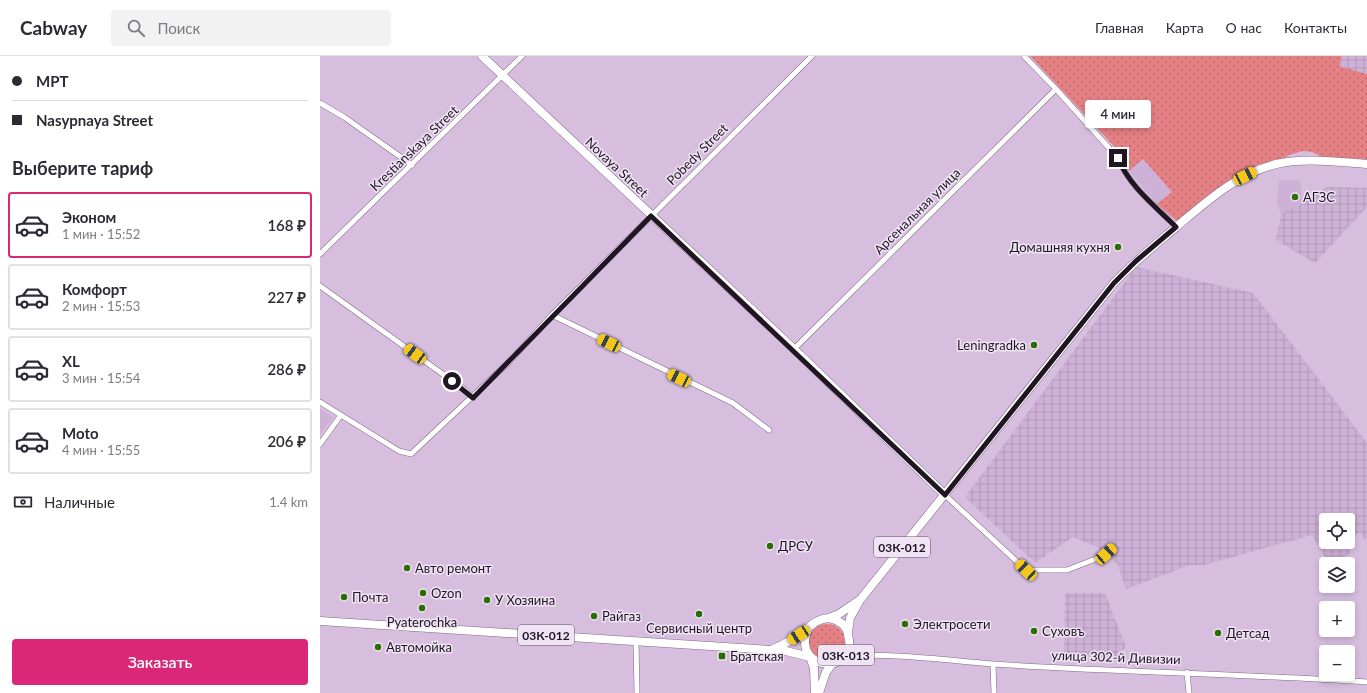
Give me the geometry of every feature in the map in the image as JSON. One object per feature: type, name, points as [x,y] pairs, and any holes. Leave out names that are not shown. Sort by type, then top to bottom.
[{"type":"main road","name":"Novaya Street","points":[[482,56],[794,349],[945,495]]},
{"type":"main road","name":"03К-012","points":[[860,600],[1114,283],[1136,261],[1221,190],[1257,170],[1277,164],[1298,161],[1367,164]]},
{"type":"main road","points":[[772,649],[787,643],[814,622],[839,614],[860,600]]},
{"type":"main road","name":"03К-013","points":[[819,693],[826,672],[832,664],[845,656],[849,647],[848,632],[850,618],[860,600]]},
{"type":"main road","name":"03К-013","points":[[829,618],[843,624],[848,632]]},
{"type":"main road","name":"03К-012","points":[[320,621],[772,649]]},
{"type":"main road","name":"03К-013","points":[[809,627],[804,641],[805,648],[814,668],[815,693]]},
{"type":"main road","points":[[772,649],[798,653],[810,657]]},
{"type":"main road","name":"03К-013","points":[[810,657],[816,662],[832,664]]},
{"type":"street","name":"Krestianskaya Street","points":[[320,254],[412,166],[522,56]]},
{"type":"street","name":"Pobedy Street","points":[[341,415],[399,451],[411,454],[473,398],[509,362],[552,315],[812,56]]},
{"type":"street","points":[[1024,56],[1118,158],[1123,171],[1146,198],[1176,227]]},
{"type":"street","name":"Арсенальная улица","points":[[794,349],[1056,89]]},
{"type":"street","points":[[320,103],[344,117],[412,166]]},
{"type":"street","points":[[320,286],[465,390],[473,398]]},
{"type":"street","points":[[552,315],[733,403],[769,430]]},
{"type":"street","points":[[320,402],[341,415],[320,444]]},
{"type":"street","points":[[945,495],[1026,570],[1067,570],[1106,554],[1113,548]]},
{"type":"street","points":[[636,640],[637,693]]},
{"type":"street","name":"улица 302-й Дивизии","points":[[849,647],[864,655]]},
{"type":"street","name":"улица 302-й Дивизии","points":[[845,656],[864,655],[1103,670],[1187,672],[1367,682]]},
{"type":"street","points":[[993,664],[994,693]]},
{"type":"street","points":[[1187,672],[1189,693]]},
{"type":"shaded area","points":[[1030,56],[1342,56],[1339,66],[1367,74],[1367,159],[1322,157],[1312,152],[1303,151],[1289,155],[1283,159],[1258,165],[1232,178],[1177,221],[1157,204],[1172,192],[1143,159],[1129,171],[1123,156]]},
{"type":"shaded area","points":[[1342,56],[1367,56],[1367,74],[1339,66]]},
{"type":"shaded area","points":[[1143,159],[1172,192],[1157,204],[1129,171]]},
{"type":"shaded area","points":[[1279,180],[1300,180],[1303,203],[1281,214],[1277,204]]},
{"type":"shaded area","points":[[1327,187],[1367,188],[1367,207],[1315,263],[1276,240],[1281,214],[1303,203]]},
{"type":"shaded area","points":[[1136,267],[1253,293],[1367,443],[1367,536],[1365,540],[1360,532],[1355,535],[1355,513],[1319,513],[1319,547],[1312,535],[1204,565],[1190,565],[1126,589],[1118,565],[1097,547],[1073,537],[1035,563],[965,497]]},
{"type":"shaded area","points":[[320,409],[333,417],[320,435]]},
{"type":"shaded area","points":[[1320,549],[1348,549],[1351,553],[1343,557],[1325,557]]},
{"type":"shaded area","points":[[1065,593],[1105,593],[1126,647],[1117,658],[1064,654]]},
{"type":"shaded area","points":[[831,624],[840,629],[844,635],[844,649],[840,655],[831,660],[823,660],[814,655],[810,649],[809,638],[814,629],[820,625]]},
{"type":"place","name":"АГЗС","points":[[1295,197]]},
{"type":"place","name":"Домашняя кухня","points":[[1118,247]]},
{"type":"place","name":"Leningradka","points":[[1034,345]]},
{"type":"place","name":"ДРСУ","points":[[770,546]]},
{"type":"place","name":"Авто ремонт","points":[[407,568]]},
{"type":"place","name":"Ozon","points":[[423,593]]},
{"type":"place","name":"Почта","points":[[344,597]]},
{"type":"place","name":"У Хозяина","points":[[487,600]]},
{"type":"place","name":"Pyaterochka","points":[[422,608]]},
{"type":"place","name":"Сервисный центр","points":[[699,614]]},
{"type":"place","name":"Райгаз","points":[[594,616]]},
{"type":"place","name":"Электросети","points":[[905,624]]},
{"type":"place","name":"Суховъ","points":[[1034,631]]},
{"type":"place","name":"Детсад","points":[[1218,633]]},
{"type":"place","name":"Автомойка","points":[[378,647]]},
{"type":"place","name":"Братская","points":[[722,656]]},
{"type":"route","points":[[452,381],[473,398],[509,362],[552,315],[651,216],[794,349],[945,495],[1114,283],[1136,261],[1176,227],[1146,198],[1123,171],[1118,158]]}]
